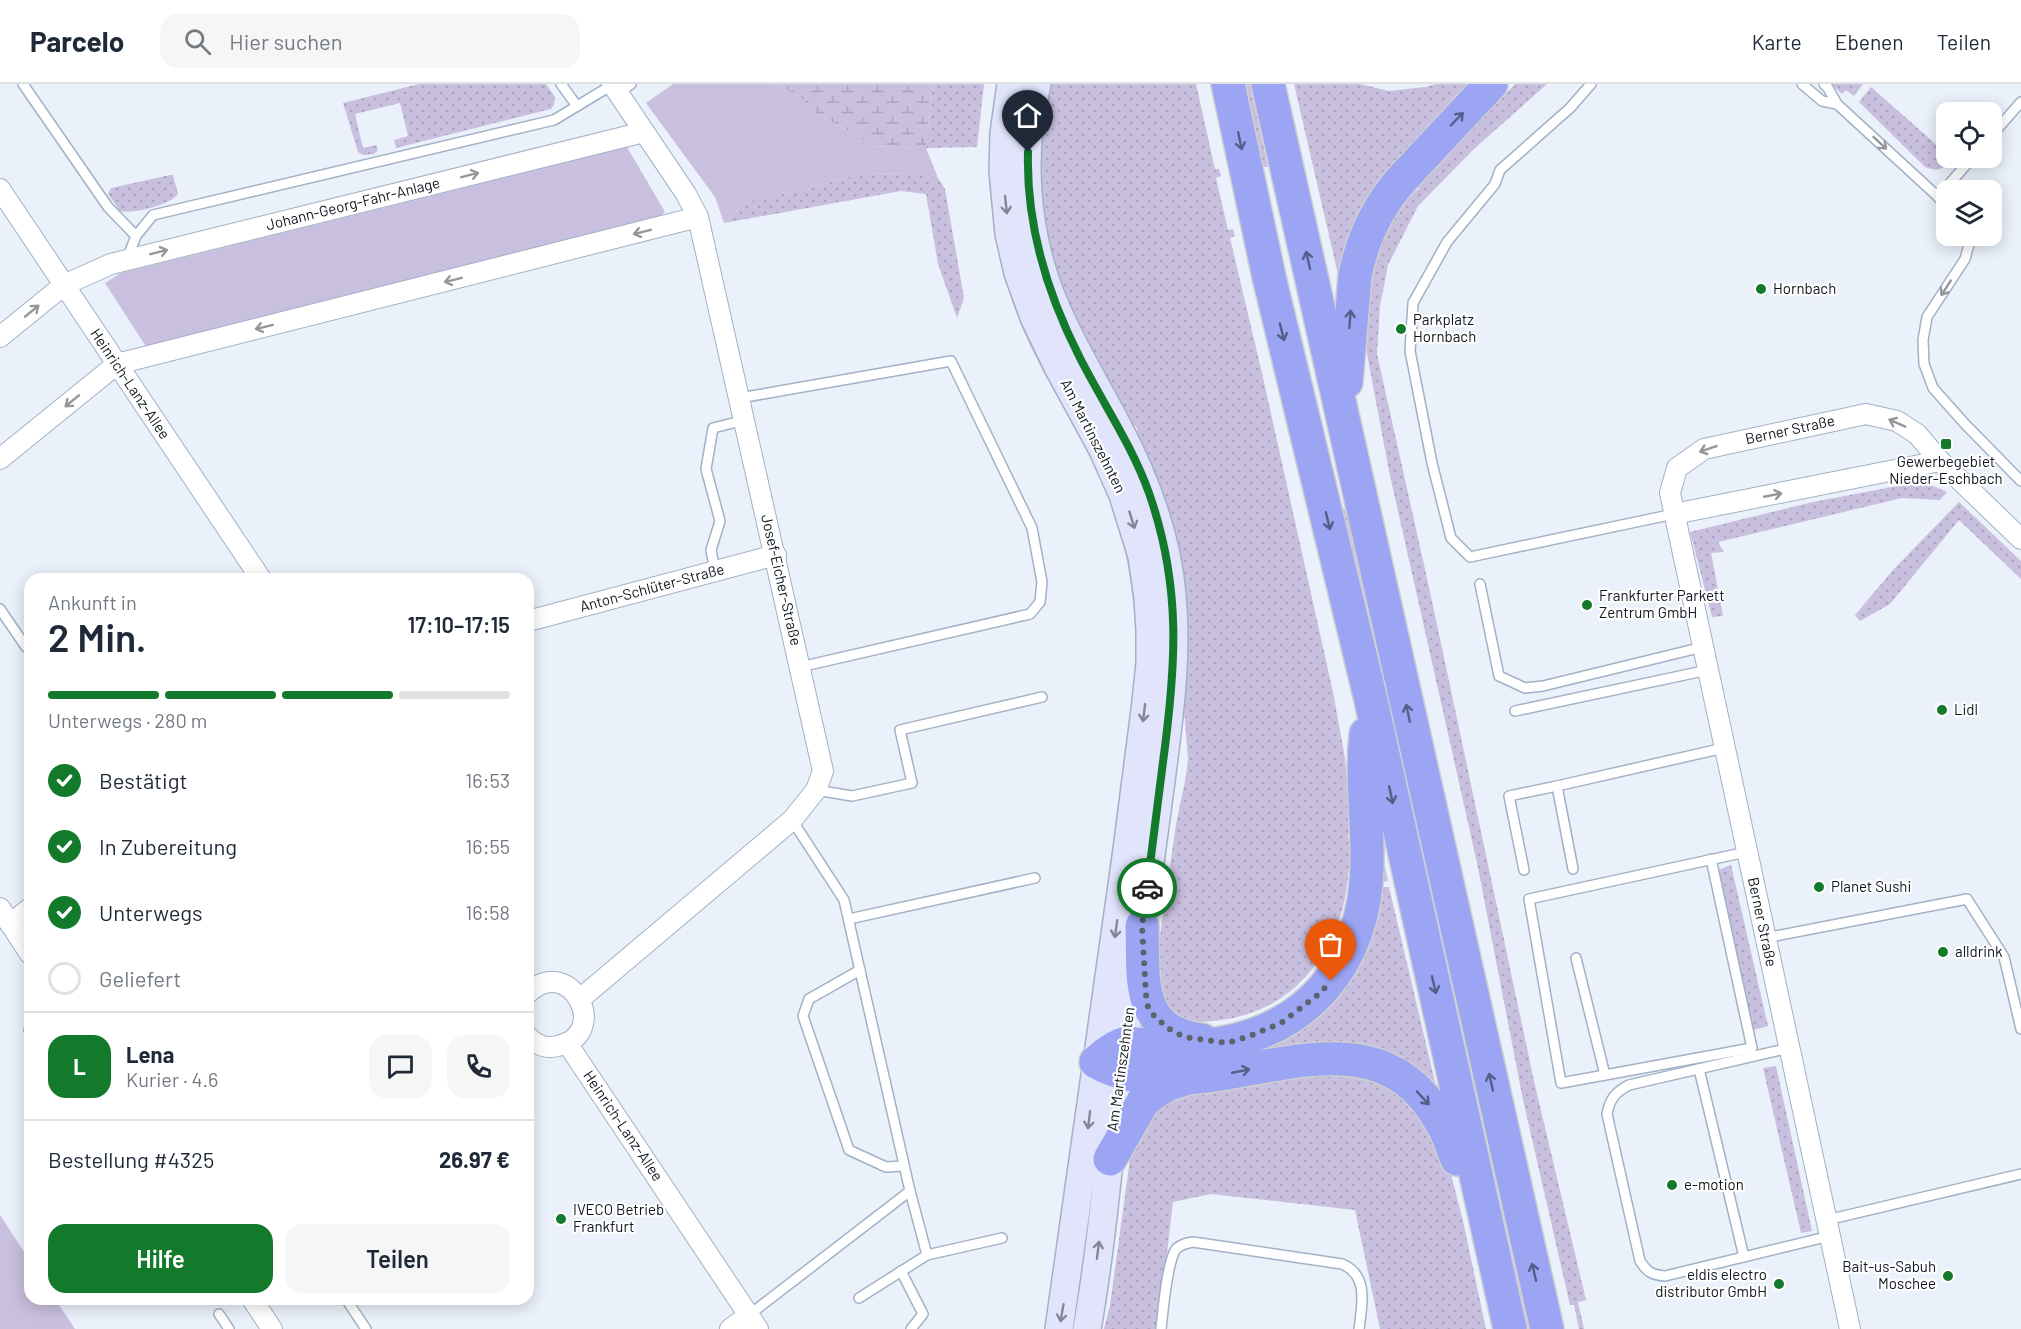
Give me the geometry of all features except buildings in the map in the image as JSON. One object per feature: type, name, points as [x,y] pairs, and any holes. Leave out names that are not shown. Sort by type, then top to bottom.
[{"type":"highway","points":[[1228,84],[1269,277],[1370,696],[1510,1329]]},
{"type":"highway","points":[[1268,84],[1547,1329]]},
{"type":"highway","points":[[1344,420],[1352,298],[1358,260],[1368,230],[1376,213],[1394,187],[1491,84]]},
{"type":"highway","points":[[1114,1059],[1154,1046],[1196,1047],[1227,1043],[1274,1026],[1302,1008],[1331,981],[1341,967],[1358,924],[1367,868],[1364,780],[1365,739],[1370,696]]},
{"type":"highway","points":[[1142,926],[1146,995],[1148,1007],[1155,1017],[1172,1031],[1185,1037],[1227,1043]]},
{"type":"highway","points":[[1114,1059],[1153,1078],[1183,1079],[1217,1076],[1297,1060],[1335,1057],[1376,1064],[1393,1072],[1410,1084],[1427,1101],[1441,1122],[1490,1238]]},
{"type":"highway","points":[[1110,1160],[1144,1100],[1166,1085],[1183,1079]]},
{"type":"main road","name":"Am Martinszehnten","points":[[1011,84],[1004,133],[1003,171],[1009,234],[1018,273],[1034,316],[1057,365],[1102,448],[1123,495],[1142,556],[1148,598],[1150,664],[1107,996],[1116,1101],[1087,1329]]},
{"type":"main road","name":"Am Martinszehnten","points":[[1037,84],[1030,118],[1027,182],[1032,223],[1040,258],[1049,290],[1079,357],[1117,424],[1149,492],[1168,559],[1175,633],[1171,705],[1142,926],[1059,1329]]},
{"type":"street","name":"Josef-Eicher-Straße","points":[[580,999],[792,820],[816,790],[823,771],[698,218],[686,194],[644,132],[618,86]]},
{"type":"street","name":"Johann-Georg-Fahr-Anlage","points":[[0,337],[64,285],[111,264],[644,132]]},
{"type":"street","name":"Heinrich-Lanz-Allee","points":[[0,189],[257,573]]},
{"type":"street","points":[[0,459],[117,364],[698,218]]},
{"type":"street","name":"Berner Straße","points":[[1850,1329],[1670,493],[1677,468],[1704,449],[1866,414],[1897,421],[1917,434],[1940,461],[2021,539]]},
{"type":"street","points":[[1674,514],[1940,461]]},
{"type":"street","name":"Anton-Schlüter-Straße","points":[[534,619],[776,555]]},
{"type":"street","points":[[24,910],[5,916],[24,945]]},
{"type":"street","points":[[534,985],[557,982],[571,988],[580,999],[584,1011],[583,1024],[576,1036],[567,1043],[555,1047],[541,1046],[534,1041]]},
{"type":"street","name":"Heinrich-Lanz-Allee","points":[[567,1043],[754,1322]]},
{"type":"street","points":[[256,1305],[272,1329]]},
{"type":"street","points":[[730,1329],[754,1322]]},
{"type":"lane","points":[[23,84],[108,207],[136,236]]},
{"type":"lane","points":[[561,84],[577,106]]},
{"type":"lane","points":[[1591,84],[1570,108],[1500,170],[1495,184],[1447,242],[1413,303],[1410,351],[1432,463],[1451,538],[1470,557],[1674,514]]},
{"type":"lane","points":[[1802,84],[1822,101],[1837,104]]},
{"type":"lane","points":[[1824,84],[1837,104],[1936,195]]},
{"type":"lane","points":[[127,260],[136,236],[153,215],[554,120],[618,86]]},
{"type":"lane","points":[[2002,124],[2021,102]]},
{"type":"lane","points":[[1953,180],[1963,168]]},
{"type":"lane","points":[[1969,246],[1965,259],[1927,317],[1923,340],[1924,364],[1933,388],[2021,481]]},
{"type":"lane","points":[[740,398],[951,361],[1032,528],[1042,582],[1040,602],[1030,615],[800,667]]},
{"type":"lane","points":[[715,571],[711,550],[720,521],[706,469],[713,428],[745,420]]},
{"type":"lane","points":[[1480,584],[1499,676],[1525,688],[1543,686],[1703,647]]},
{"type":"lane","points":[[0,609],[24,644]]},
{"type":"lane","points":[[1515,711],[1708,670]]},
{"type":"lane","points":[[816,790],[852,796],[912,783],[900,730],[1042,697]]},
{"type":"lane","points":[[1524,870],[1509,796],[1724,748]]},
{"type":"lane","points":[[1557,786],[1573,869]]},
{"type":"lane","points":[[792,820],[844,900],[904,1166],[927,1255]]},
{"type":"lane","points":[[1711,859],[1752,1048],[1561,1083],[1529,899],[1711,859],[1746,852]]},
{"type":"lane","points":[[849,919],[1035,878]]},
{"type":"lane","points":[[1765,938],[1967,899],[2004,957],[2021,1029]]},
{"type":"lane","points":[[1576,958],[1605,1075]]},
{"type":"lane","points":[[860,970],[809,999],[802,1016],[849,1150],[886,1167],[904,1166]]},
{"type":"lane","points":[[1789,1048],[1629,1084],[1617,1091],[1610,1101],[1607,1114],[1640,1261],[1653,1275],[1665,1276],[1744,1257],[1828,1228],[2021,1174]]},
{"type":"lane","points":[[1699,1069],[1744,1257]]},
{"type":"lane","points":[[754,1322],[910,1191]]},
{"type":"lane","points":[[859,1298],[927,1255],[1002,1238]]},
{"type":"lane","points":[[1161,1329],[1174,1252],[1178,1246],[1193,1242],[1342,1264],[1354,1269],[1359,1277],[1363,1303],[1359,1329]]},
{"type":"lane","points":[[901,1271],[923,1314],[911,1329]]},
{"type":"lane","points":[[350,1305],[366,1329]]},
{"type":"lane","points":[[219,1314],[229,1329]]},
{"type":"green space","points":[[419,84],[546,84],[555,97],[554,105],[551,109],[396,148],[394,140],[408,136],[400,103],[355,114],[363,148],[376,145],[378,150],[374,154],[363,155],[358,152],[343,103]]},
{"type":"green space","points":[[673,84],[773,84],[799,96],[818,115],[857,135],[870,146],[926,148],[938,178],[912,174],[862,173],[807,189],[745,202],[724,223],[715,197],[646,103]]},
{"type":"green space","points":[[773,84],[933,84],[926,148],[870,146],[857,135],[818,115],[799,96]]},
{"type":"green space","points":[[933,84],[984,84],[977,147],[926,148]]},
{"type":"green space","points":[[1051,84],[1196,84],[1215,169],[1219,169],[1221,176],[1216,178],[1228,230],[1233,229],[1235,236],[1230,238],[1333,692],[1345,758],[1351,834],[1348,834],[1348,839],[1351,839],[1349,870],[1342,910],[1329,943],[1302,981],[1266,1007],[1222,1020],[1197,1022],[1195,1027],[1163,1006],[1157,957],[1176,824],[1188,760],[1183,696],[1188,625],[1182,570],[1175,534],[1153,466],[1134,432],[1138,430],[1136,426],[1132,427],[1080,330],[1062,290],[1049,248],[1041,201],[1040,154]]},
{"type":"green space","points":[[1245,84],[1250,84],[1268,167],[1263,167]]},
{"type":"green space","points":[[1294,84],[1360,84],[1389,91],[1436,84],[1475,84],[1340,283]]},
{"type":"green space","points":[[1515,84],[1547,84],[1475,148],[1418,206],[1388,265],[1380,306],[1377,354],[1534,1081],[1586,1300],[1578,1302],[1584,1329],[1579,1329],[1574,1305],[1570,1305],[1523,1100],[1477,863],[1389,471],[1365,343],[1369,278],[1383,236],[1411,191],[1419,189],[1417,186]]},
{"type":"green space","points":[[1831,84],[1863,84],[1854,96],[1846,90],[1842,94]]},
{"type":"green space","points":[[1871,87],[1936,144],[1936,168],[1942,168],[1933,169],[1925,167],[1859,102]]},
{"type":"green space","points":[[627,147],[665,212],[654,221],[147,348],[105,283],[121,273]]},
{"type":"green space","points":[[862,173],[912,174],[938,178],[945,189],[964,298],[957,318],[938,264],[926,194],[901,191],[724,223],[745,202],[807,189]]},
{"type":"green space","points":[[173,175],[178,194],[168,202],[151,208],[120,211],[108,194],[111,188]]},
{"type":"green space","points":[[993,181],[1130,549],[1140,623],[1135,624],[1127,560],[1109,499],[1090,456],[1034,353],[1010,295],[1000,258],[994,220],[989,182]]},
{"type":"green space","points":[[1918,482],[1947,492],[1940,500],[1902,498],[1718,542],[1724,552],[1711,553],[1723,616],[1712,617],[1690,532],[1813,502]]},
{"type":"green space","points":[[1959,502],[2021,561],[2021,579],[1959,520],[1890,604],[1860,621],[1855,615],[1893,570]]},
{"type":"green space","points":[[1342,506],[1346,511],[1404,770],[1399,772],[1340,511]]},
{"type":"green space","points":[[1137,627],[1138,682],[1073,1141],[1133,693]]},
{"type":"green space","points":[[1407,785],[1475,1083],[1484,1133],[1402,786]]},
{"type":"green space","points":[[1381,848],[1388,881],[1382,882],[1383,887],[1389,887],[1439,1099],[1402,1068],[1139,1056],[1263,1047],[1284,1039],[1316,1019],[1343,992],[1363,960],[1370,943],[1377,907]]},
{"type":"green space","points":[[1731,865],[1768,1026],[1750,1031],[1713,872]]},
{"type":"green space","points":[[1776,1066],[1812,1231],[1801,1233],[1763,1068]]},
{"type":"green space","points":[[1327,1067],[1397,1087],[1443,1143],[1463,1221],[1486,1329],[1380,1329],[1355,1210],[1211,1194],[1173,1202],[1158,1329],[1104,1329],[1110,1305],[1136,1130],[1172,1094]]},
{"type":"green space","points":[[1109,1090],[1075,1329],[1071,1329],[1093,1175]]},
{"type":"green space","points":[[0,1215],[24,1252],[24,1305],[59,1305],[75,1329],[0,1329]]},
{"type":"green space","points":[[1512,1263],[1515,1265],[1530,1329],[1524,1329]]},
{"type":"way so far","points":[[1147,888],[1142,926],[1144,982],[1148,1007],[1155,1017],[1172,1031],[1185,1037],[1227,1043],[1247,1037],[1281,1023],[1319,994],[1331,981]]},
{"type":"place","name":"Hornbach","points":[[1761,289]]},
{"type":"place","name":"Parkplatz Hornbach","points":[[1401,329]]},
{"type":"place","name":"Gewerbegebiet Nieder-Eschbach","points":[[1946,444]]},
{"type":"place","name":"Frankfurter Parkett Zentrum GmbH","points":[[1587,605]]},
{"type":"place","name":"Lidl","points":[[1942,710]]},
{"type":"place","name":"Planet Sushi","points":[[1819,887]]},
{"type":"place","name":"alldrink","points":[[1943,952]]},
{"type":"place","name":"e-motion","points":[[1672,1185]]},
{"type":"place","name":"IVECO Betrieb Frankfurt","points":[[561,1219]]},
{"type":"place","name":"Bait-us-Sabuh Moschee","points":[[1948,1276]]},
{"type":"place","name":"eldis electro distributor GmbH","points":[[1779,1284]]},
{"type":"route","points":[[1028,152],[1027,182],[1032,223],[1049,290],[1079,357],[1117,424],[1149,492],[1168,559],[1175,633],[1174,669],[1147,888]]}]
